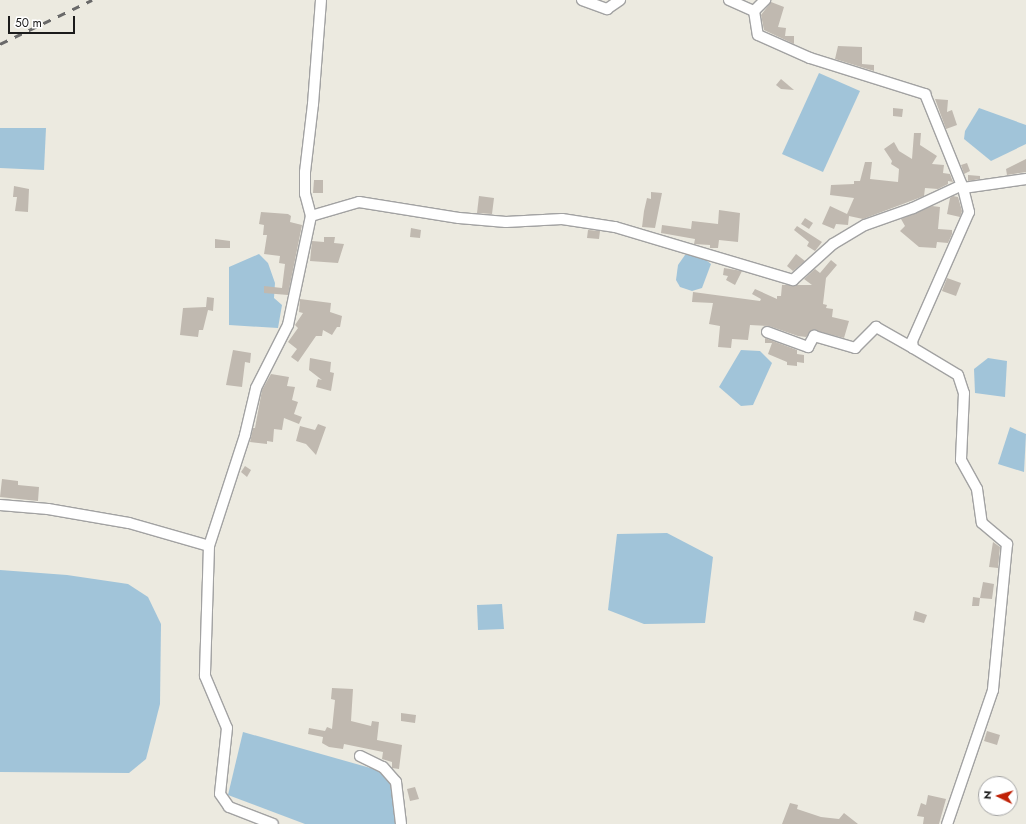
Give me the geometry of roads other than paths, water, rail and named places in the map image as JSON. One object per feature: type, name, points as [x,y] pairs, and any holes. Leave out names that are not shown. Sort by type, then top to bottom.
[{"type":"street","points":[[273,824],[228,807],[220,794],[227,728],[205,676],[209,546],[245,435],[256,388],[288,326],[311,216],[305,194],[305,172],[313,104],[321,0]]},
{"type":"street","points":[[582,0],[606,9],[620,0]]},
{"type":"street","points":[[729,0],[754,11]]},
{"type":"street","points":[[754,11],[765,0]]},
{"type":"street","points":[[754,11],[758,35],[810,58],[925,94],[963,186],[969,212],[912,341],[913,348]]},
{"type":"street","points":[[311,216],[359,202],[467,219],[506,222],[562,219],[615,227],[793,280],[833,244],[865,225],[913,208],[963,186],[1026,179]]},
{"type":"street","points":[[767,332],[808,347],[814,336],[855,348],[876,327],[958,375],[964,393],[961,460],[977,489],[982,523],[1008,544],[993,690],[947,824]]},
{"type":"street","points":[[0,504],[48,509],[129,523],[209,546]]},
{"type":"street","points":[[360,756],[383,767],[396,782],[401,824]]},
{"type":"water","points":[[819,73],[860,91],[823,172],[782,154]]},
{"type":"water","points":[[979,108],[1026,125],[1026,144],[991,161],[964,139],[965,131]]},
{"type":"water","points":[[0,128],[46,128],[44,170],[0,168]]},
{"type":"water","points":[[259,254],[268,263],[275,283],[274,298],[282,305],[278,328],[229,325],[229,267]]},
{"type":"water","points":[[685,255],[700,255],[711,264],[702,288],[692,291],[680,287],[676,280],[678,265]]},
{"type":"water","points":[[741,350],[760,351],[772,363],[753,405],[741,406],[719,387]]},
{"type":"water","points":[[988,358],[1007,361],[1005,397],[975,393],[974,369]]},
{"type":"water","points":[[1010,427],[1026,434],[1024,472],[998,464]]},
{"type":"water","points":[[667,533],[713,557],[705,623],[644,624],[608,610],[617,534]]},
{"type":"water","points":[[0,570],[67,575],[128,584],[148,597],[161,624],[160,704],[146,759],[129,773],[0,772]]},
{"type":"water","points":[[502,604],[504,629],[478,630],[477,605]]},
{"type":"water","points":[[243,732],[374,769],[389,778],[397,824],[305,824],[228,795]]},
{"type":"railway","points":[[0,44],[92,0]]}]
